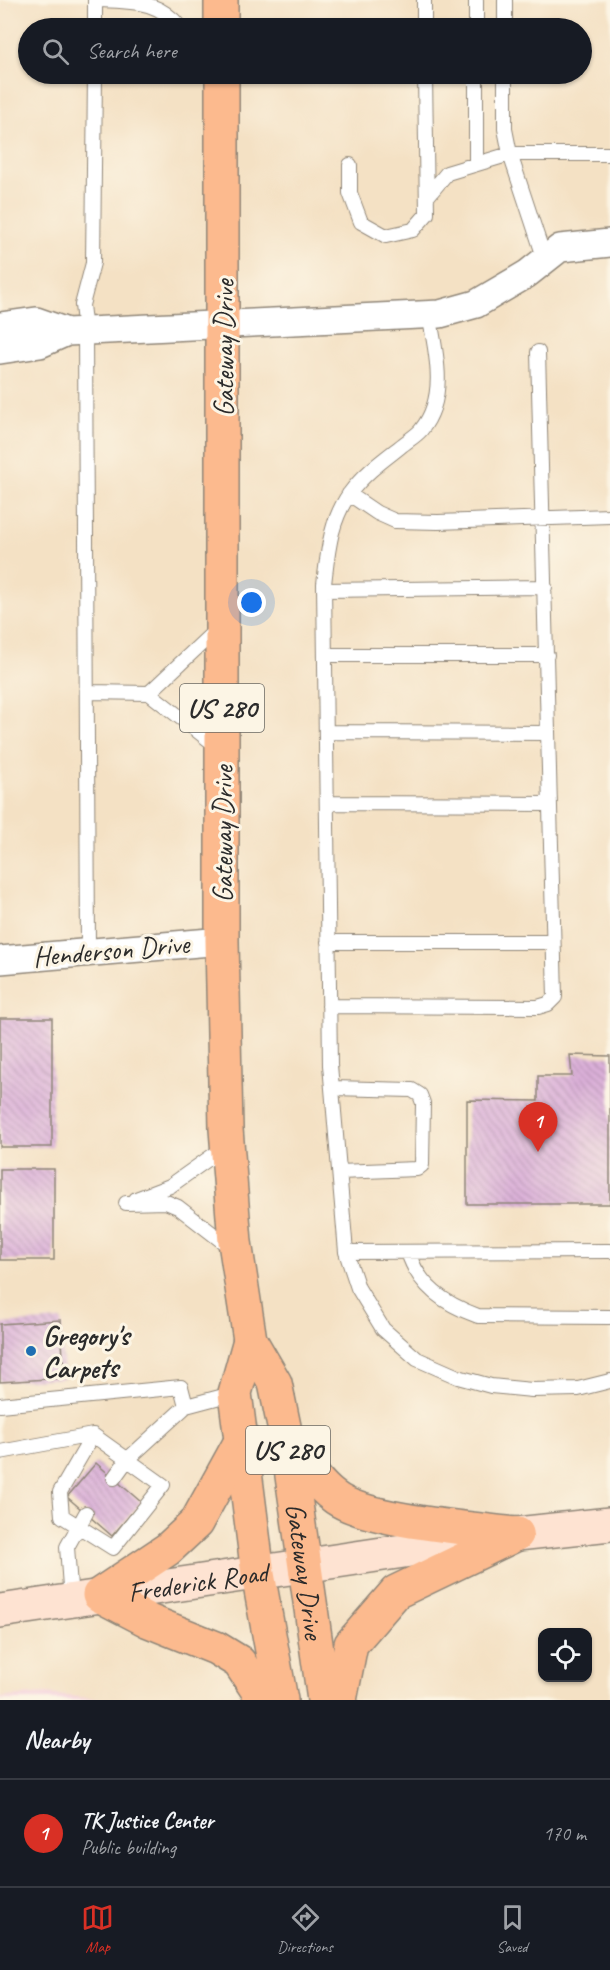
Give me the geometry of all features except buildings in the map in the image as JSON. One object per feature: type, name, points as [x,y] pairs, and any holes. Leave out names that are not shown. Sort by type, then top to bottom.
[{"type":"highway","points":[[221,0],[221,18]]},
{"type":"highway","name":"Gateway Drive","points":[[218,84],[224,324],[222,941],[228,1145],[237,1253],[250,1340],[275,1383],[287,1441],[303,1566],[324,1700]]},
{"type":"highway","name":"Gateway Drive","points":[[250,1340],[235,1393],[258,1574],[281,1700]]},
{"type":"highway","points":[[287,1441],[334,1498],[351,1505],[379,1515],[517,1534]]},
{"type":"highway","points":[[85,1597],[168,1549],[196,1523],[240,1443]]},
{"type":"highway","points":[[340,1700],[351,1644],[396,1592],[517,1534]]},
{"type":"highway","points":[[85,1597],[216,1648],[239,1662],[264,1700]]},
{"type":"main road","name":"Frederick Road","points":[[0,1611],[517,1534],[610,1524]]},
{"type":"street","points":[[0,350],[40,344],[76,332],[440,314],[476,303],[527,274],[560,248],[610,243]]},
{"type":"street","points":[[0,326],[36,321],[76,332]]},
{"type":"street","name":"Henderson Drive","points":[[0,960],[222,941]]},
{"type":"lane","points":[[96,18],[98,0],[153,1],[174,18]]},
{"type":"lane","points":[[424,0],[424,18]]},
{"type":"lane","points":[[476,0],[476,18]]},
{"type":"lane","points":[[505,0],[505,18]]},
{"type":"lane","points":[[88,951],[88,692],[76,332],[93,263],[95,84]]},
{"type":"lane","points":[[350,165],[350,193],[362,222],[386,236],[413,230],[427,214],[425,84]]},
{"type":"lane","points":[[476,84],[476,164]]},
{"type":"lane","points":[[505,84],[505,129],[510,153],[545,260]]},
{"type":"lane","points":[[427,197],[447,173],[510,153],[610,154]]},
{"type":"lane","points":[[429,315],[437,360],[438,388],[433,407],[421,430],[369,471],[349,494],[331,528],[324,590],[329,1006],[332,1088],[346,1252],[358,1288],[383,1329],[417,1359],[490,1386],[532,1390],[578,1389],[610,1381]]},
{"type":"lane","points":[[329,1006],[538,1007],[548,1004],[555,997],[538,352]]},
{"type":"lane","points":[[349,494],[377,513],[395,521],[610,516]]},
{"type":"lane","points":[[324,590],[545,587]]},
{"type":"lane","points":[[149,693],[222,624]]},
{"type":"lane","points":[[325,655],[547,655]]},
{"type":"lane","points":[[88,692],[149,693],[222,750]]},
{"type":"lane","points":[[326,732],[548,733]]},
{"type":"lane","points":[[327,803],[550,804]]},
{"type":"lane","points":[[328,942],[554,942]]},
{"type":"lane","points":[[332,1088],[412,1090],[420,1095],[423,1104],[422,1165],[417,1169],[339,1172]]},
{"type":"lane","points":[[228,1145],[170,1186],[126,1203],[166,1202],[178,1207],[237,1253]]},
{"type":"lane","points":[[346,1252],[610,1251]]},
{"type":"lane","points":[[408,1252],[414,1270],[435,1294],[458,1309],[478,1316],[610,1317]]},
{"type":"lane","points":[[0,1405],[181,1387],[186,1406]]},
{"type":"lane","points":[[114,1478],[127,1460],[186,1406],[235,1393]]},
{"type":"lane","points":[[0,1452],[93,1435],[163,1485],[113,1548],[62,1516],[60,1492],[93,1435]]},
{"type":"lane","points":[[85,1597],[67,1547],[86,1514]]},
{"type":"shaded area","points":[[44,1694],[107,1700],[0,1700],[0,1698]]},
{"type":"place","name":"TK Justice Center","points":[[538,1152]]},
{"type":"place","name":"Gregory's Carpets","points":[[31,1351]]}]
